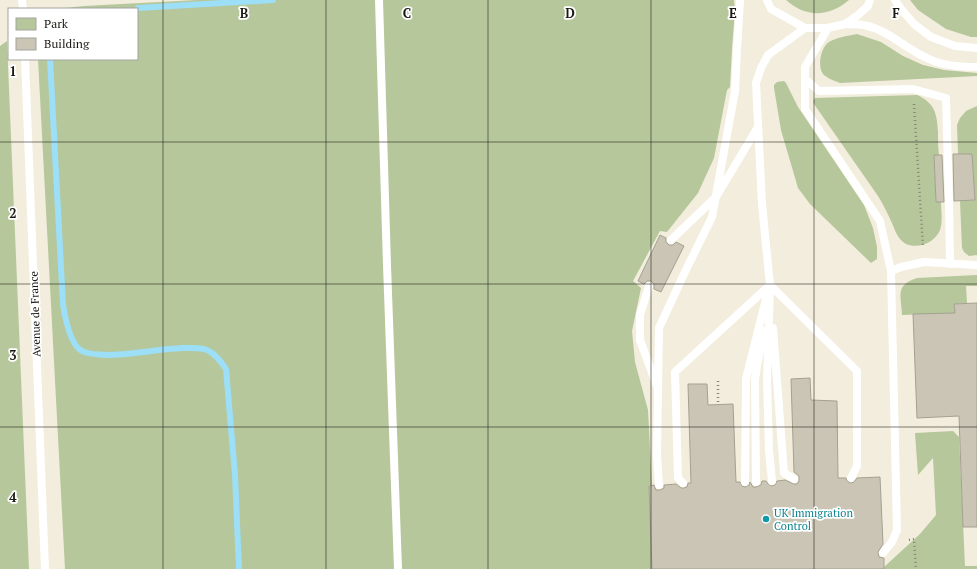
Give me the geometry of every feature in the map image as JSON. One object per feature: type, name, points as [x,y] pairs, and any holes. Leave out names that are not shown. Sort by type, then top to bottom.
[{"type":"lane","points":[[380,0],[387,265],[398,569]]},
{"type":"lane","points":[[659,485],[659,328],[712,217],[735,91],[740,0]]},
{"type":"lane","points":[[767,0],[771,9],[805,28],[828,28],[845,24],[863,25],[875,28],[929,59],[945,64],[977,67]]},
{"type":"lane","points":[[845,24],[868,6],[870,0]]},
{"type":"lane","points":[[895,0],[914,24],[931,36],[955,46],[977,48]]},
{"type":"lane","points":[[794,479],[784,473],[770,285],[762,204],[756,83],[761,68],[768,55],[805,28]]},
{"type":"lane","points":[[828,28],[805,67],[805,108],[880,221],[891,271],[897,530],[892,542],[883,553]]},
{"type":"lane","name":"Avenue de France","points":[[25,60],[45,569]]},
{"type":"lane","points":[[805,79],[819,91],[913,89],[946,98],[950,264]]},
{"type":"lane","points":[[671,240],[716,197],[758,127]]},
{"type":"lane","points":[[891,271],[901,267],[924,262],[977,265]]},
{"type":"lane","points":[[770,285],[857,371],[857,466],[851,478]]},
{"type":"lane","points":[[770,285],[767,379],[769,450],[772,481]]},
{"type":"lane","points":[[756,482],[755,379],[770,285]]},
{"type":"lane","points":[[745,482],[746,379],[770,285]]},
{"type":"lane","points":[[683,483],[678,478],[675,372],[770,285]]},
{"type":"lane","points":[[649,286],[640,315],[640,340],[658,391]]},
{"type":"path","points":[[914,104],[923,247]]},
{"type":"path","points":[[718,380],[718,402]]},
{"type":"path","points":[[914,539],[916,569]]},
{"type":"green space","points":[[197,0],[734,0],[735,11],[730,87],[727,90],[714,158],[698,193],[667,232],[660,231],[633,281],[641,288],[632,331],[635,362],[648,410],[652,485],[649,485],[652,569],[65,569],[38,60],[138,60],[138,8],[66,8]]},
{"type":"green space","points":[[786,0],[849,0],[834,10],[818,13],[801,10]]},
{"type":"green space","points":[[910,0],[977,0],[977,37],[971,37],[946,29],[918,10]]},
{"type":"green space","points":[[857,34],[881,42],[903,56],[923,65],[944,70],[977,73],[977,76],[840,83],[825,76],[821,71],[820,62],[822,52],[826,44],[836,39]]},
{"type":"green space","points":[[7,41],[29,569],[0,569],[0,46]]},
{"type":"green space","points":[[784,81],[798,107],[864,205],[873,228],[877,247],[877,259],[871,263],[810,204],[798,188],[781,130],[774,88],[774,85],[777,82]]},
{"type":"green space","points":[[917,95],[931,105],[936,114],[939,155],[934,156],[936,202],[941,202],[942,219],[941,227],[937,235],[923,245],[917,246],[906,244],[899,238],[878,196],[813,101],[815,98]]},
{"type":"green space","points":[[977,106],[977,255],[969,256],[962,248],[960,201],[975,200],[972,154],[958,154],[957,125],[960,118],[966,111]]},
{"type":"green space","points":[[977,275],[977,286],[966,286],[967,303],[954,304],[955,313],[902,315],[901,292],[905,284],[910,281],[917,278]]},
{"type":"green space","points":[[953,431],[959,437],[965,566],[977,566],[977,569],[884,569],[884,567],[920,534],[936,515],[933,458],[918,475],[915,433]]},
{"type":"building","points":[[953,154],[972,154],[975,200],[954,201]]},
{"type":"building","points":[[934,155],[942,155],[944,202],[936,202]]},
{"type":"building","points":[[660,235],[666,238],[666,242],[669,245],[673,245],[676,242],[684,246],[661,292],[654,289],[654,284],[651,281],[647,281],[644,284],[638,281]]},
{"type":"building","points":[[977,303],[977,527],[963,527],[959,416],[917,418],[913,314],[955,313],[954,304]]},
{"type":"building","name":"UK Immigration Control","points":[[810,378],[811,400],[837,401],[838,478],[846,478],[847,481],[851,483],[857,478],[880,477],[883,544],[878,552],[879,557],[884,558],[884,569],[652,569],[649,486],[654,485],[656,490],[660,490],[664,488],[664,485],[676,484],[681,488],[684,488],[687,487],[688,483],[691,483],[688,384],[707,384],[708,405],[733,404],[736,482],[740,482],[742,486],[745,487],[749,485],[750,482],[753,487],[756,487],[761,485],[762,481],[766,481],[772,486],[775,485],[777,481],[785,480],[797,484],[799,481],[799,476],[794,472],[791,379]]},
{"type":"waterway","points":[[138,8],[273,0]]},
{"type":"waterway","points":[[50,60],[63,305],[71,337],[74,343],[82,351],[94,354],[116,355],[183,348],[204,349],[218,358],[224,366],[226,369],[235,475],[239,569]]},
{"type":"place","name":"UK Immigration Control","points":[[766,519]]}]
